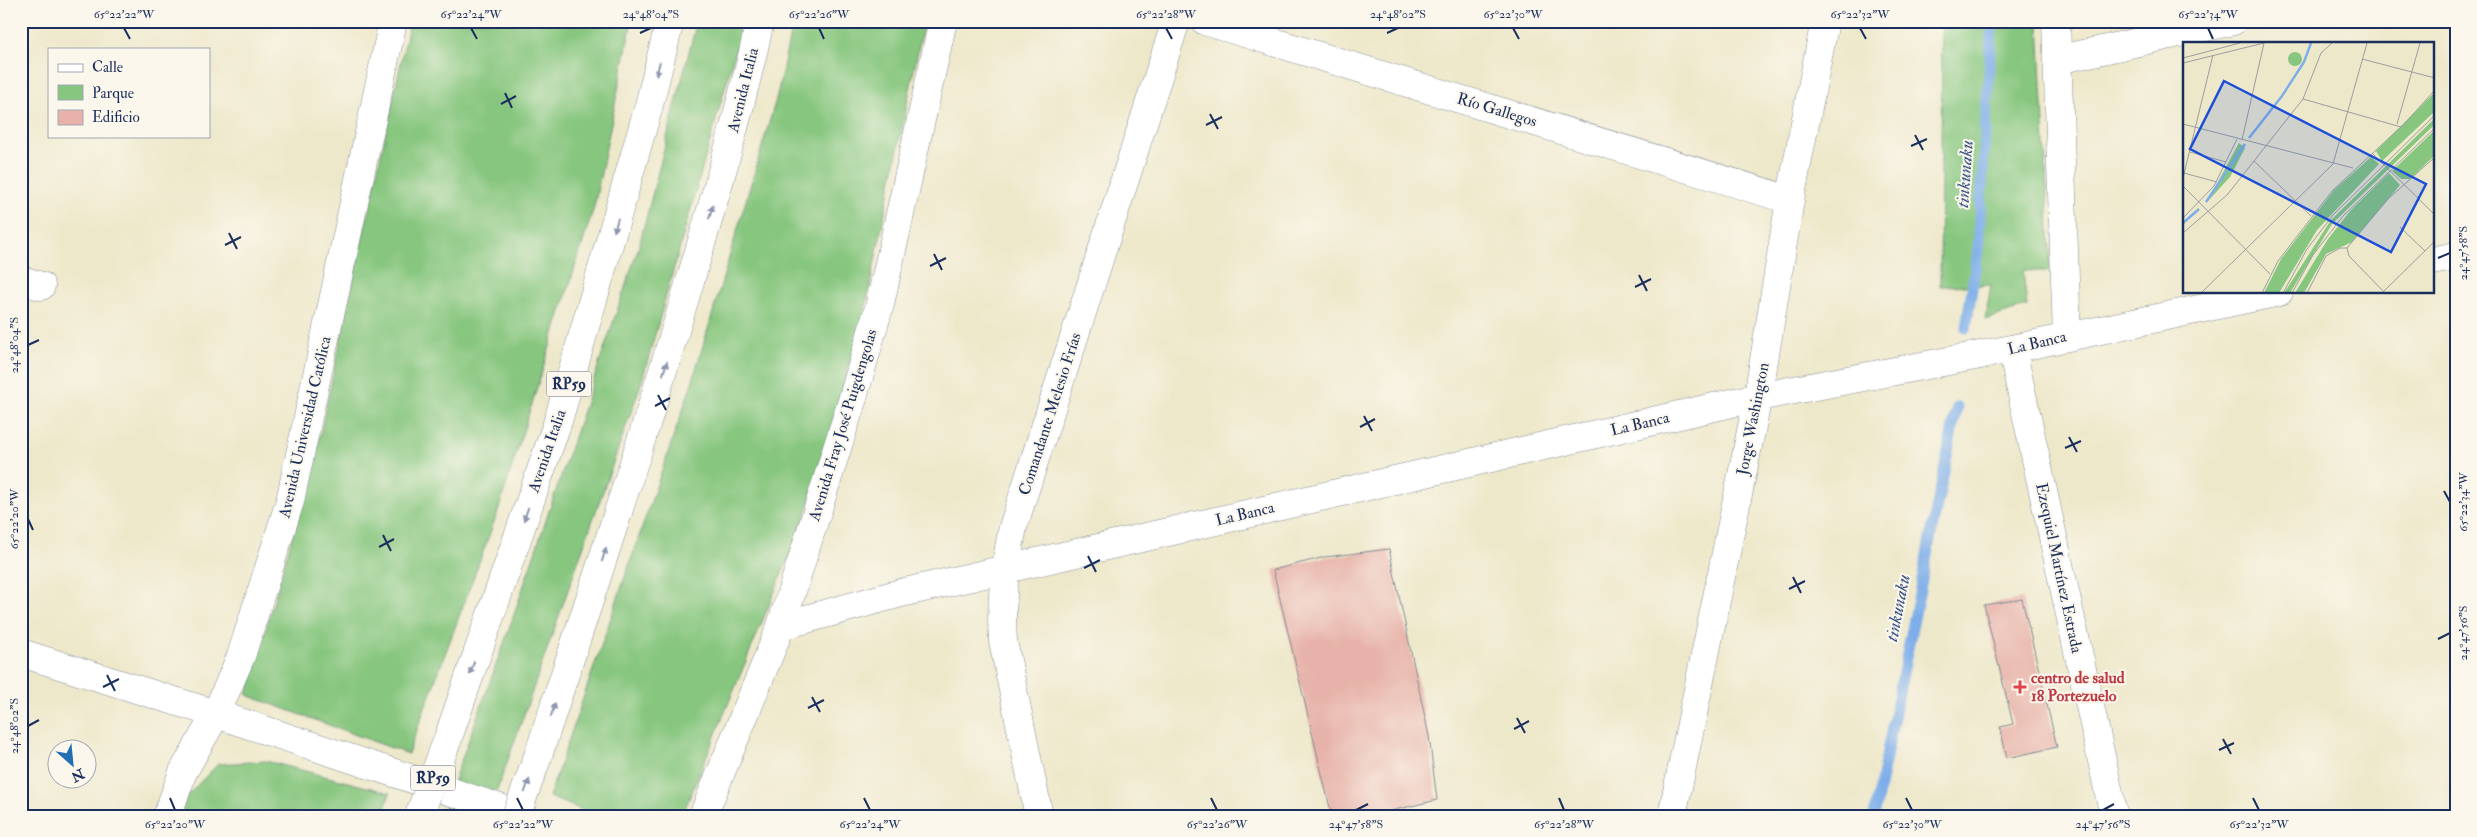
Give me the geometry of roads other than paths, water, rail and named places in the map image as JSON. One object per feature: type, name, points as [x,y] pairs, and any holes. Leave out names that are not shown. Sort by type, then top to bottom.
[{"type":"street","name":"Avenida Universidad Católica","points":[[167,816],[183,772],[216,714],[241,656],[290,501],[393,21]]},
{"type":"street","name":"Avenida Italia","points":[[419,816],[558,421],[648,109],[670,21]]},
{"type":"street","name":"Avenida Italia","points":[[516,816],[538,756],[665,366],[750,67],[760,21]]},
{"type":"street","name":"Avenida Fray José Puigdengolas","points":[[703,816],[781,626],[880,304],[943,21]]},
{"type":"street","name":"Comandante Melesio Frías","points":[[1039,816],[1003,641],[1001,612],[1004,570],[1013,527],[1176,21]]},
{"type":"street","name":"Río Gallegos","points":[[1205,21],[1790,200]]},
{"type":"street","name":"Jorge Washington","points":[[1672,816],[1758,397],[1790,200],[1825,21]]},
{"type":"street","points":[[2056,21],[2067,336]]},
{"type":"street","points":[[2057,60],[2233,21]]},
{"type":"street","points":[[2434,261],[2456,256]]},
{"type":"street","name":"La Banca","points":[[781,626],[901,594],[1758,397],[2012,349],[2269,294]]},
{"type":"street","name":"Ezequiel Martínez Estrada","points":[[2012,349],[2114,816]]},
{"type":"street","points":[[21,654],[216,714],[524,816]]},
{"type":"waterway","name":"tinkunaku","points":[[1966,328],[1978,250],[1992,21]]},
{"type":"waterway","name":"tinkunaku","points":[[1874,816],[1957,407]]},
{"type":"place","name":"centro de salud 18 Portezuelo","points":[[2020,687]]}]
